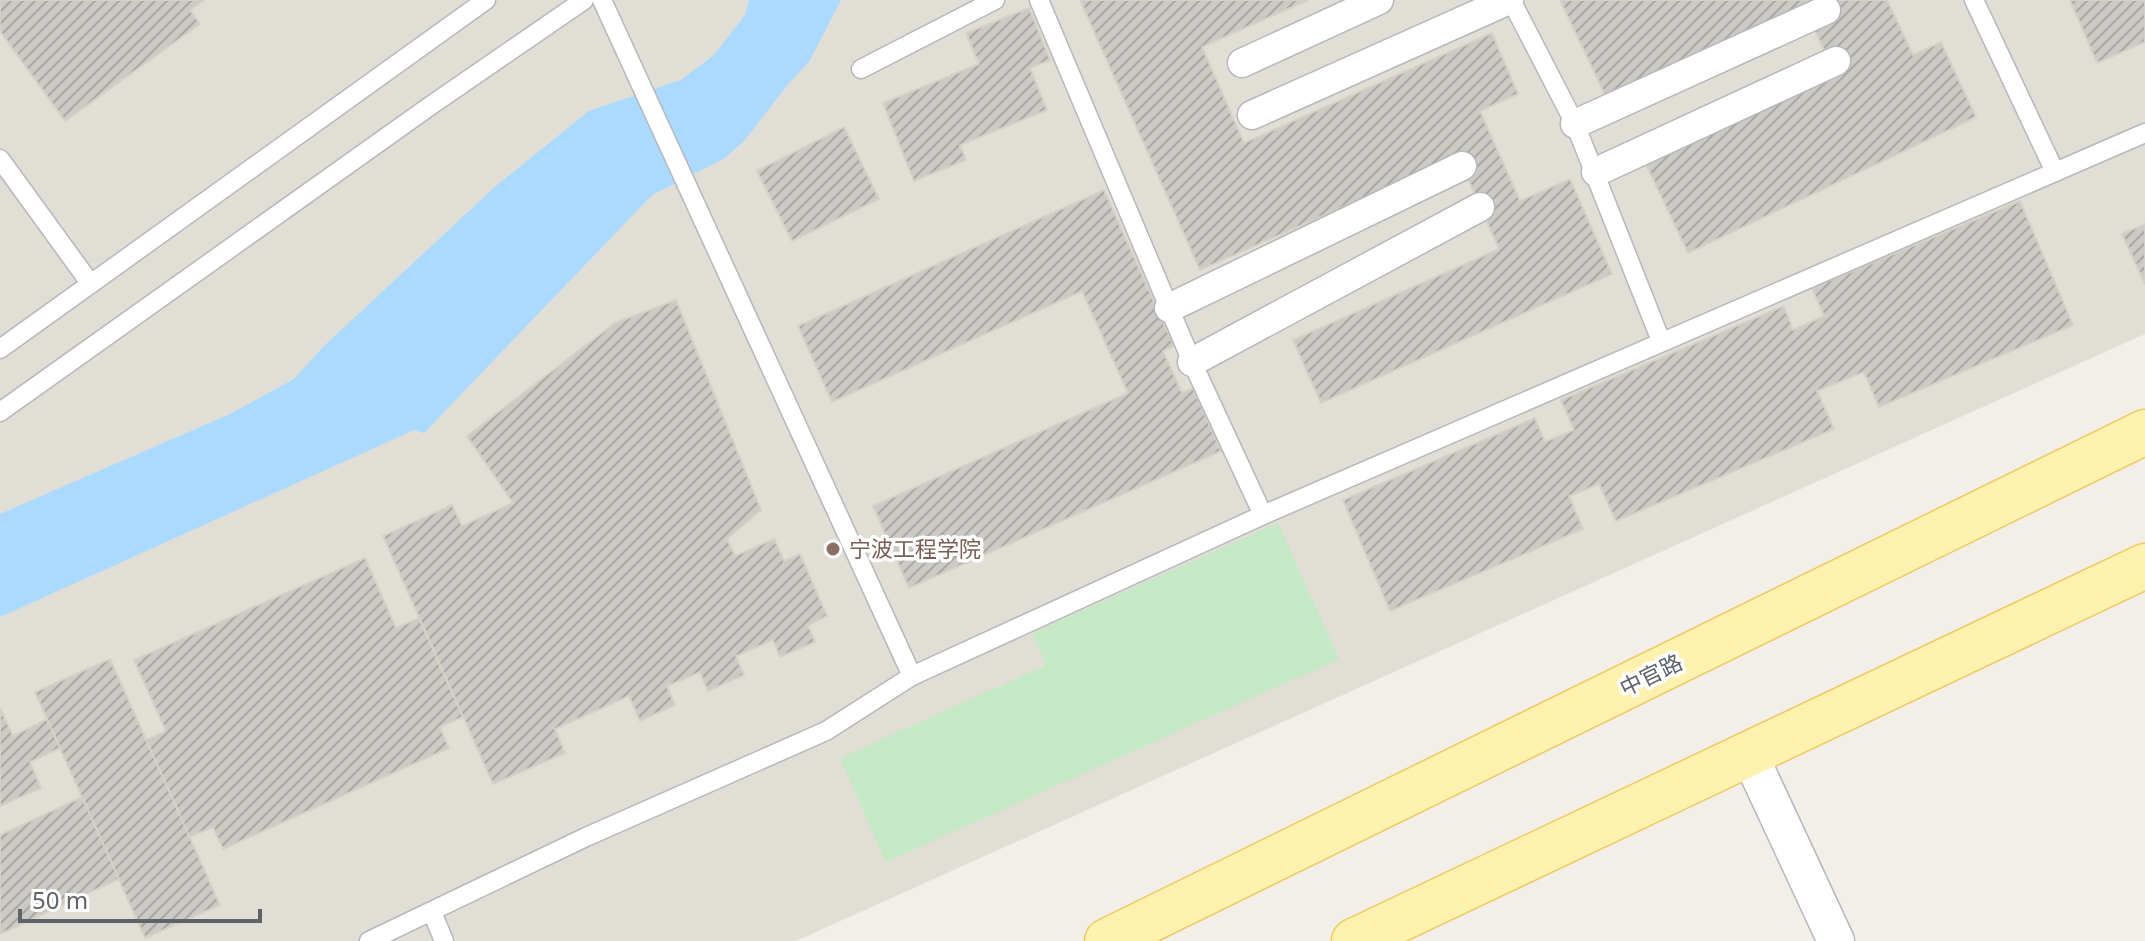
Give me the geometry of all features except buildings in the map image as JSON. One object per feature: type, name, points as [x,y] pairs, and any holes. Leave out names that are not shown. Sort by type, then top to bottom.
[{"type":"main road","name":"中官路","points":[[1107,941],[2145,432]]},
{"type":"main road","points":[[1354,941],[2145,566]]},
{"type":"street","points":[[1242,63],[1379,0]]},
{"type":"street","points":[[1252,115],[1510,0]]},
{"type":"street","points":[[1575,124],[1826,10]]},
{"type":"street","points":[[1596,172],[1836,61]]},
{"type":"street","points":[[1169,308],[1462,166]]},
{"type":"street","points":[[1192,362],[1480,207]]},
{"type":"street","points":[[1749,754],[1836,941]]},
{"type":"lane","points":[[0,349],[486,0]]},
{"type":"lane","points":[[0,412],[584,0]]},
{"type":"lane","points":[[602,0],[912,676]]},
{"type":"lane","points":[[861,69],[995,0]]},
{"type":"lane","points":[[1039,0],[1192,362],[1263,515]]},
{"type":"lane","points":[[1510,0],[1575,124],[1661,341]]},
{"type":"lane","points":[[1974,0],[2055,172]]},
{"type":"lane","points":[[369,941],[586,837],[826,731],[912,676],[1263,515],[2145,133]]},
{"type":"lane","points":[[0,159],[90,283]]},
{"type":"lane","points":[[432,912],[444,941]]},
{"type":"shaded area","name":"宁波工程学院","points":[[0,0],[2145,0],[2145,334],[796,941],[0,941]]},
{"type":"green space","points":[[1278,523],[1339,659],[886,862],[840,758],[1046,665],[1032,633]]},
{"type":"water","points":[[749,0],[841,0],[809,62],[744,141],[725,158],[652,195],[424,433],[414,430],[0,617],[0,514],[230,414],[294,379],[324,346],[497,185],[589,111],[681,80],[714,55],[745,15]]},
{"type":"place","name":"宁波工程学院","points":[[833,549]]}]
